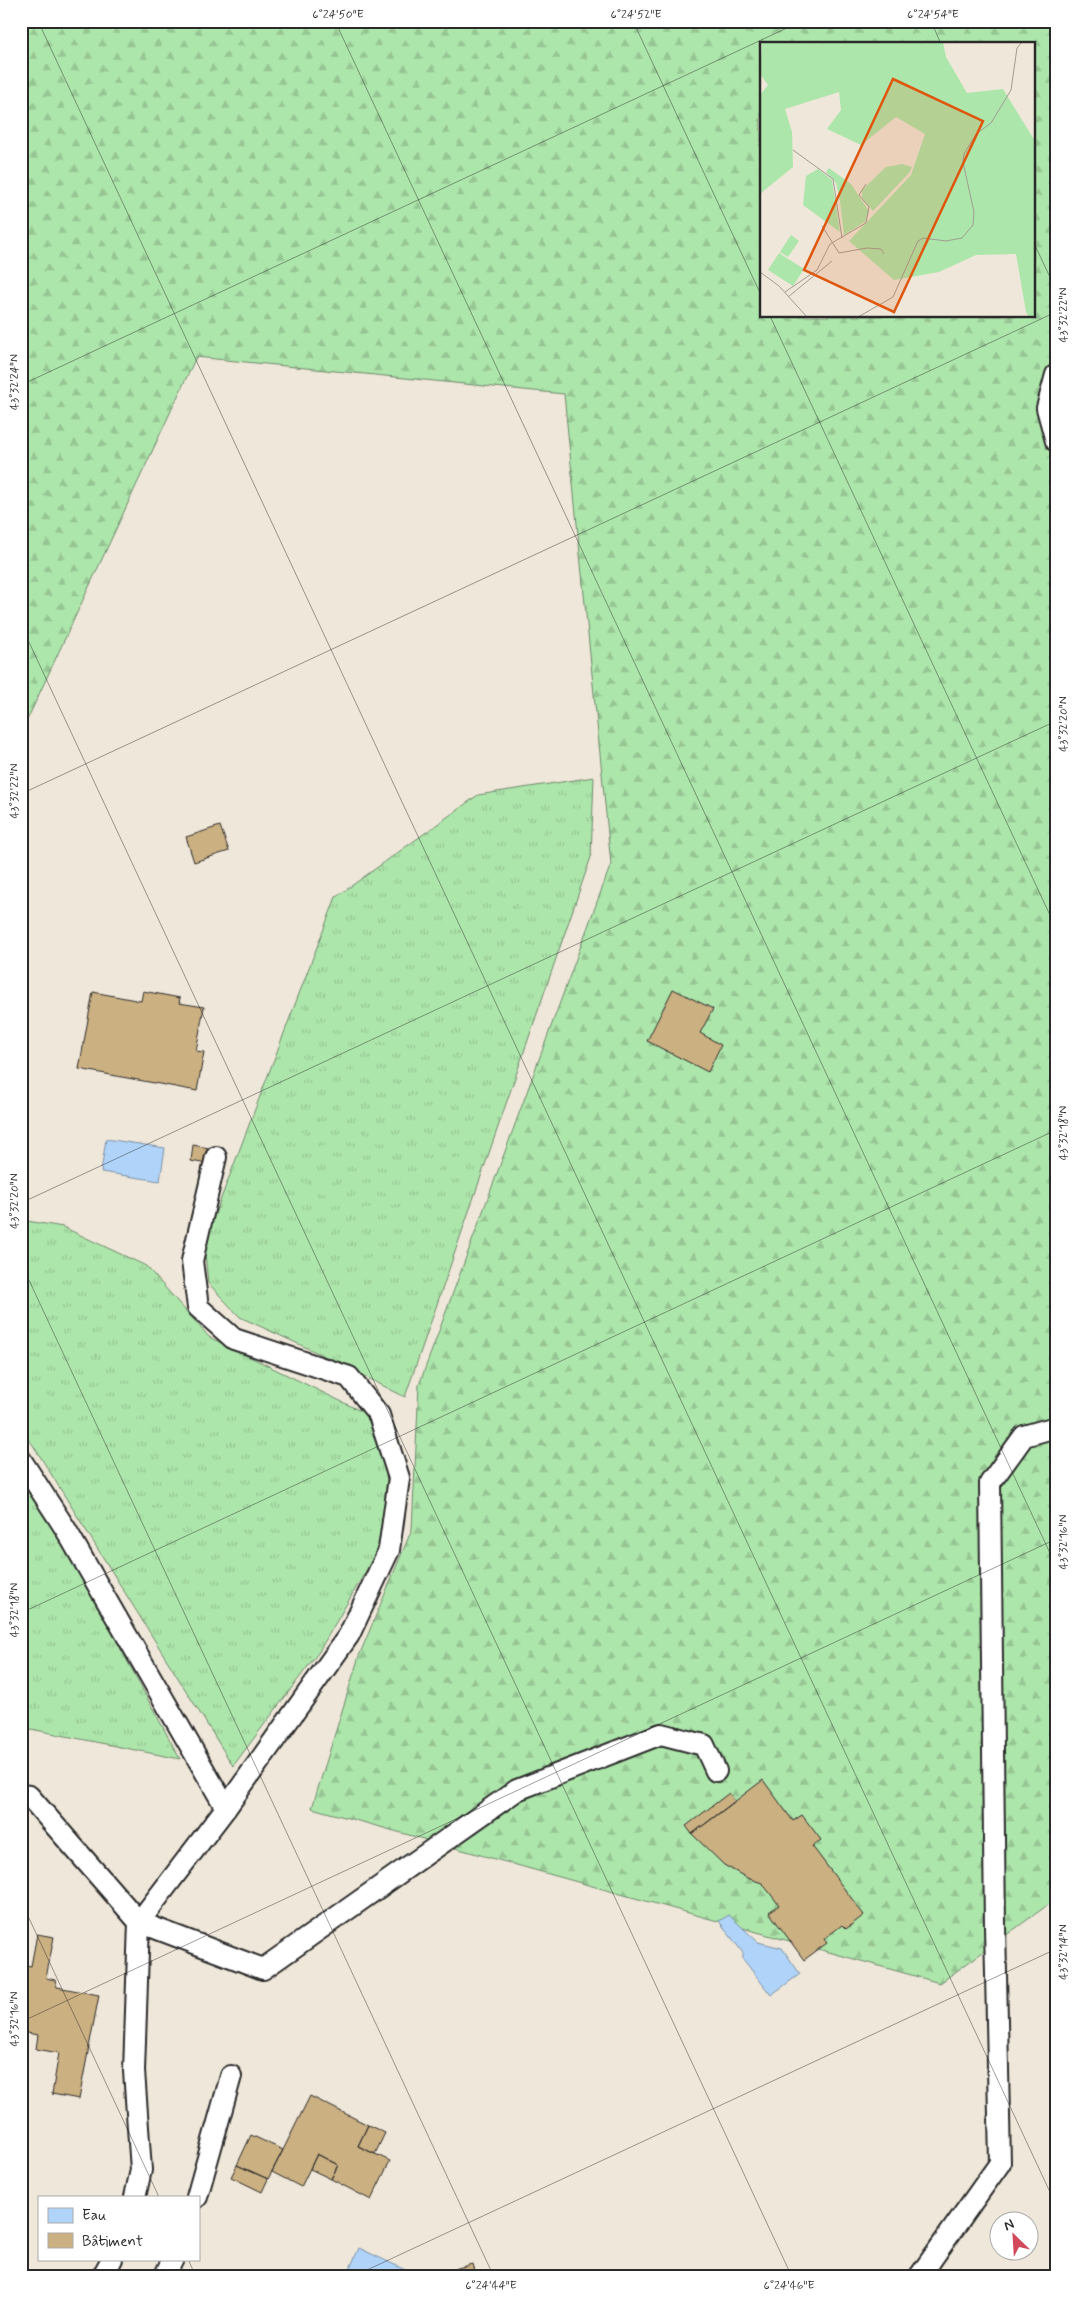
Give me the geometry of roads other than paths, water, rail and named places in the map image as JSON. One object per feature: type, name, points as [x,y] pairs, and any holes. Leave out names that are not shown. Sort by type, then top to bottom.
[{"type":"lane","points":[[1056,375],[1047,408],[1056,441]]},
{"type":"lane","points":[[135,2196],[141,2170],[134,2071],[139,1922],[226,1808],[349,1635],[389,1550],[400,1478],[378,1415],[349,1377],[234,1339],[198,1307],[192,1261],[216,1157]]},
{"type":"lane","points":[[919,2277],[1000,2163],[995,1926],[990,1483],[1024,1436],[1056,1426]]},
{"type":"lane","points":[[21,1460],[65,1528],[226,1808]]},
{"type":"lane","points":[[21,1795],[29,1796],[139,1922],[263,1969],[518,1790],[661,1734],[704,1745],[716,1771]]},
{"type":"lane","points":[[197,2196],[231,2076]]},
{"type":"lane","points":[[102,2277],[111,2260]]},
{"type":"lane","points":[[164,2277],[172,2260]]},
{"type":"water","points":[[106,1139],[165,1148],[160,1181],[101,1172]]},
{"type":"water","points":[[729,1915],[758,1942],[782,1948],[800,1974],[771,1995],[743,1959],[743,1953],[719,1921]]},
{"type":"water","points":[[359,2248],[420,2277],[346,2277]]}]
